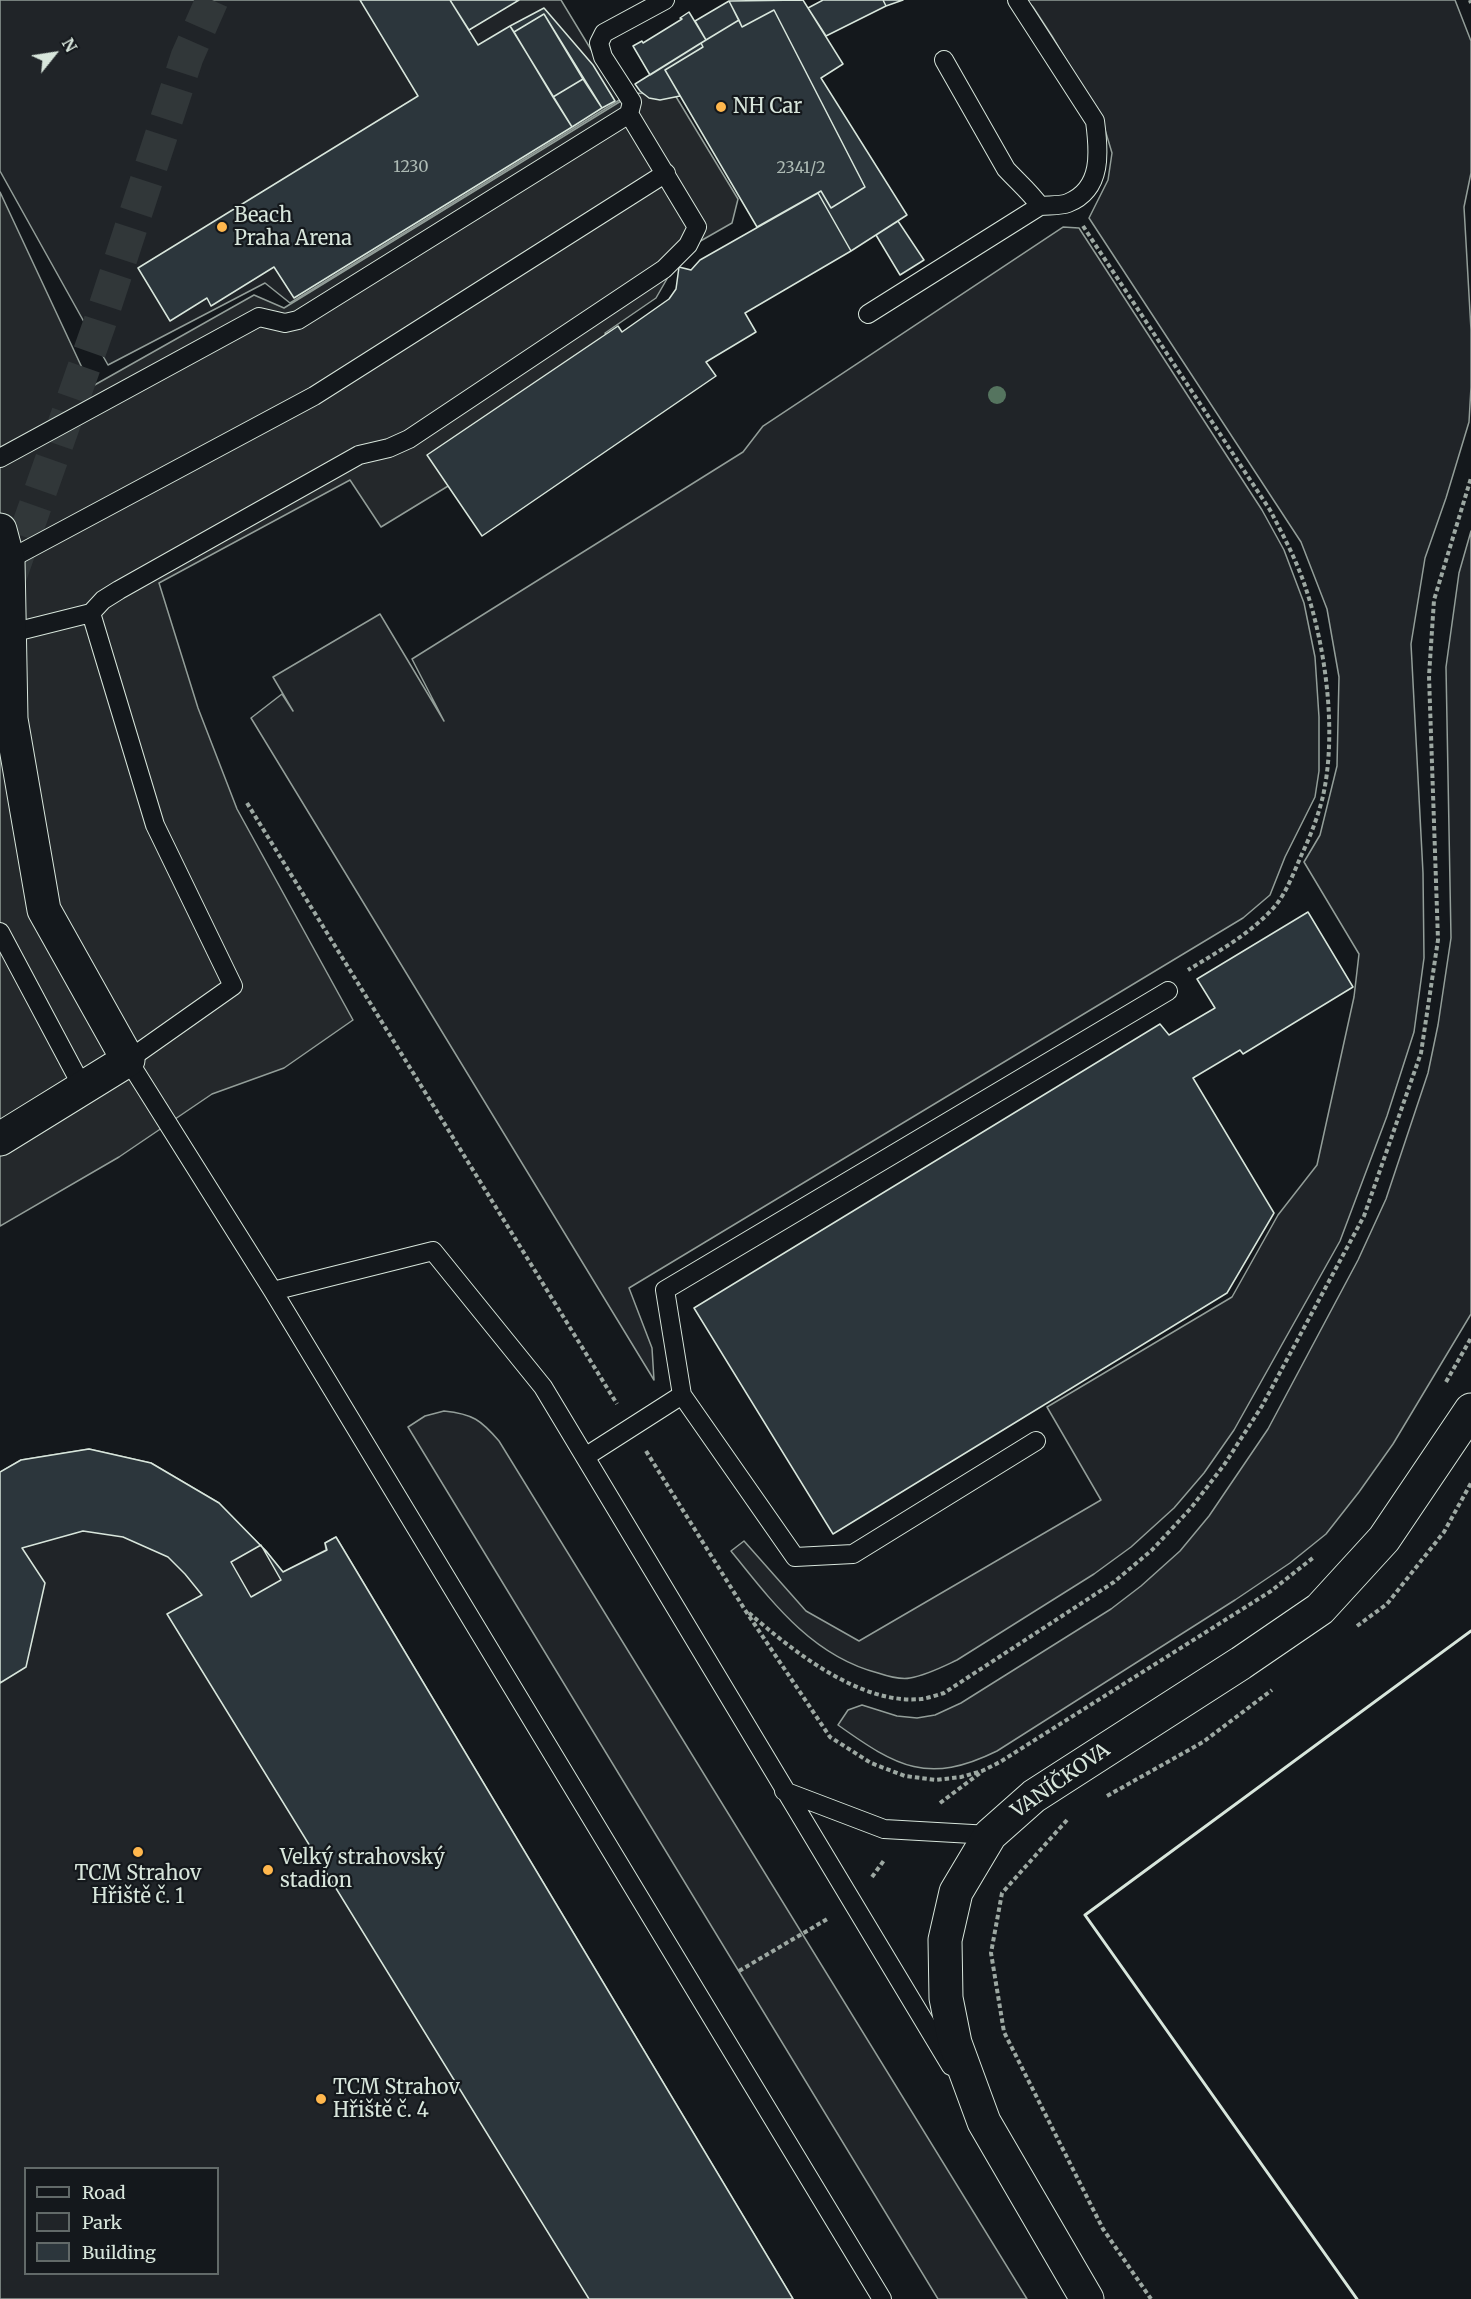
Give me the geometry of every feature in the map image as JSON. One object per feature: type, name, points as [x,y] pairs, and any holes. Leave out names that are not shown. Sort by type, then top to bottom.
[{"type":"main road","points":[[0,1139],[128,1060],[44,910],[11,719],[4,635],[4,545]]},
{"type":"main road","name":"VANÍČKOVA","points":[[1087,2299],[984,2122],[955,2043],[946,1998],[945,1941],[956,1892],[990,1835],[1034,1796],[1241,1664],[1320,1609],[1384,1539],[1471,1410]]},
{"type":"lane","points":[[4,635],[91,614],[103,600],[119,590],[359,455],[389,448],[409,439],[664,269],[688,245],[697,227],[630,114],[632,102],[603,57],[599,43],[604,33],[665,0]]},
{"type":"lane","points":[[868,314],[1040,206],[1067,203],[1084,193],[1094,181],[1098,161],[1095,121],[1017,0]]},
{"type":"lane","points":[[944,60],[1006,169],[1029,190],[1040,206]]},
{"type":"lane","points":[[0,458],[259,317],[285,323],[298,320],[630,114]]},
{"type":"lane","points":[[4,545],[314,396],[666,173]]},
{"type":"lane","points":[[91,614],[155,825],[232,986],[128,1060],[273,1292],[882,2299]]},
{"type":"lane","points":[[0,932],[82,1088]]},
{"type":"lane","points":[[1036,1442],[853,1554],[795,1557],[682,1395],[665,1290],[1168,991]]},
{"type":"lane","points":[[273,1292],[433,1251],[543,1387],[984,2122]]},
{"type":"lane","points":[[585,1456],[682,1395]]},
{"type":"lane","points":[[784,1791],[884,1829],[906,1828],[990,1835]]},
{"type":"path","points":[[1067,203],[1270,510],[1292,551],[1306,587],[1319,636],[1326,685],[1329,754],[1323,796],[1310,838],[1291,878],[1277,903],[1251,929],[1181,974],[1168,991]]},
{"type":"path","points":[[745,1610],[810,1660],[845,1681],[895,1698],[921,1699],[944,1693],[1114,1582],[1137,1563],[1191,1508],[1237,1445],[1262,1406],[1364,1216],[1421,1053],[1438,940],[1429,676],[1434,600],[1471,478]]},
{"type":"path","points":[[247,803],[745,1610],[830,1737],[871,1763],[905,1776],[936,1780],[961,1777],[982,1771],[1000,1762],[1271,1591],[1316,1556]]},
{"type":"path","points":[[1444,1385],[1471,1338]]},
{"type":"path","points":[[1351,1630],[1387,1604],[1444,1532],[1471,1483]]},
{"type":"path","points":[[1101,1800],[1203,1742],[1280,1684]]},
{"type":"path","points":[[1070,1817],[1002,1893],[990,1953],[1004,2032],[1103,2229],[1151,2299]]},
{"type":"path","points":[[739,1971],[854,1903]]},
{"type":"green space","name":"Beach Praha Arena","points":[[0,0],[561,0],[621,99],[290,303],[265,283],[108,365],[0,171]]},
{"type":"green space","points":[[1026,0],[1455,0],[1471,41],[1471,173],[1464,207],[1471,330],[1469,422],[1425,558],[1411,644],[1423,873],[1424,958],[1414,1032],[1387,1116],[1340,1241],[1234,1430],[1204,1473],[1174,1508],[1131,1547],[1094,1574],[957,1660],[922,1675],[902,1678],[854,1665],[813,1640],[778,1608],[731,1551],[744,1541],[806,1611],[859,1641],[1101,1500],[1047,1407],[1232,1297],[1278,1215],[1317,1165],[1354,997],[1359,954],[1304,862],[1320,835],[1337,766],[1339,677],[1327,609],[1301,542],[1089,218],[1108,180],[1112,153],[1103,123],[1052,36]]},
{"type":"green space","points":[[1063,227],[1079,228],[1262,510],[1284,550],[1304,603],[1315,657],[1319,717],[1319,771],[1315,797],[1285,857],[1270,895],[1243,918],[629,1288],[652,1348],[654,1380],[251,718],[282,694],[293,711],[273,677],[380,614],[444,721],[412,659],[743,452],[763,426]]},
{"type":"green space","points":[[1471,531],[1471,1314],[1393,1444],[1359,1492],[1326,1534],[1290,1563],[997,1751],[973,1761],[932,1769],[896,1761],[878,1752],[838,1725],[848,1710],[862,1705],[897,1716],[917,1718],[935,1715],[961,1703],[1111,1609],[1141,1586],[1180,1551],[1209,1516],[1268,1429],[1358,1260],[1386,1199],[1428,1073],[1438,1025],[1451,938],[1446,667],[1459,573]]},
{"type":"green space","points":[[444,1411],[476,1419],[499,1441],[1027,2299],[938,2299],[408,1427],[425,1416]]},
{"type":"green space","name":"Velký strahovský stadion","points":[[89,1449],[151,1463],[219,1503],[266,1551],[283,1572],[326,1550],[325,1543],[336,1537],[793,2299],[0,2299],[0,1472],[21,1460]]},
{"type":"shaded area","points":[[634,93],[675,95],[738,199],[732,223],[683,251],[656,298],[605,333],[630,375],[381,527],[350,480],[159,583],[198,708],[237,809],[353,1020],[284,1068],[212,1094],[119,1157],[0,1226],[0,192],[91,387],[254,295],[284,308]]},
{"type":"building","points":[[360,0],[450,0],[478,45],[510,26],[572,127],[294,298],[274,267],[211,306],[207,298],[170,321],[138,268],[418,96]]},
{"type":"building","points":[[450,0],[519,0],[469,30]]},
{"type":"building","points":[[803,0],[843,64],[821,78],[907,215],[851,251],[818,193],[821,191],[831,208],[865,187],[774,10],[742,27],[729,1]]},
{"type":"building","points":[[823,0],[883,0],[886,6],[826,36],[808,8]]},
{"type":"building","points":[[883,0],[903,0],[886,6]]},
{"type":"building","points":[[729,1],[739,20],[706,40],[695,21]]},
{"type":"building","points":[[544,8],[593,65],[615,101],[602,108],[544,14],[514,32],[510,26]]},
{"type":"building","points":[[774,10],[865,187],[831,208],[821,191],[757,227],[665,70],[703,47],[701,43],[739,20],[742,27]]},
{"type":"building","points":[[689,12],[706,40],[650,75],[633,46],[642,41],[643,43],[682,19],[680,18]]},
{"type":"building","points":[[544,14],[583,79],[553,97],[514,32]]},
{"type":"building","points":[[701,43],[703,47],[665,70],[680,96],[660,100],[649,98],[635,84]]},
{"type":"building","points":[[583,79],[602,108],[572,127],[553,97]]},
{"type":"building","points":[[818,193],[851,251],[745,313],[756,332],[706,362],[716,376],[482,536],[427,455],[618,326],[622,332],[669,299],[676,289],[679,267],[691,270],[700,260]]},
{"type":"building","points":[[898,221],[924,260],[900,275],[876,235]]},
{"type":"building","points":[[1308,912],[1353,987],[1243,1054],[1240,1050],[1193,1078],[1274,1213],[1227,1293],[833,1534],[694,1308],[1160,1024],[1169,1035],[1215,1008],[1197,979]]},
{"type":"building","points":[[89,1449],[151,1463],[219,1503],[266,1551],[283,1572],[327,1550],[325,1543],[336,1537],[793,2299],[589,2299],[167,1614],[202,1595],[168,1557],[123,1537],[83,1531],[22,1548],[45,1583],[26,1667],[0,1683],[0,1472],[21,1460]]},
{"type":"building","points":[[261,1545],[281,1580],[251,1597],[231,1562]]},
{"type":"tunnel","points":[[8,583],[99,325],[187,57],[212,0]]},
{"type":"wall","points":[[1357,2299],[1085,1915],[1471,1631]]},
{"type":"place","name":"NH Car","points":[[721,107]]},
{"type":"place","name":"Beach Praha Arena","points":[[222,227]]},
{"type":"place","name":"TCM Strahov Hřiště č. 1","points":[[138,1852]]},
{"type":"place","name":"Velký strahovský stadion","points":[[268,1870]]},
{"type":"place","name":"TCM Strahov Hřiště č. 4","points":[[321,2099]]}]
